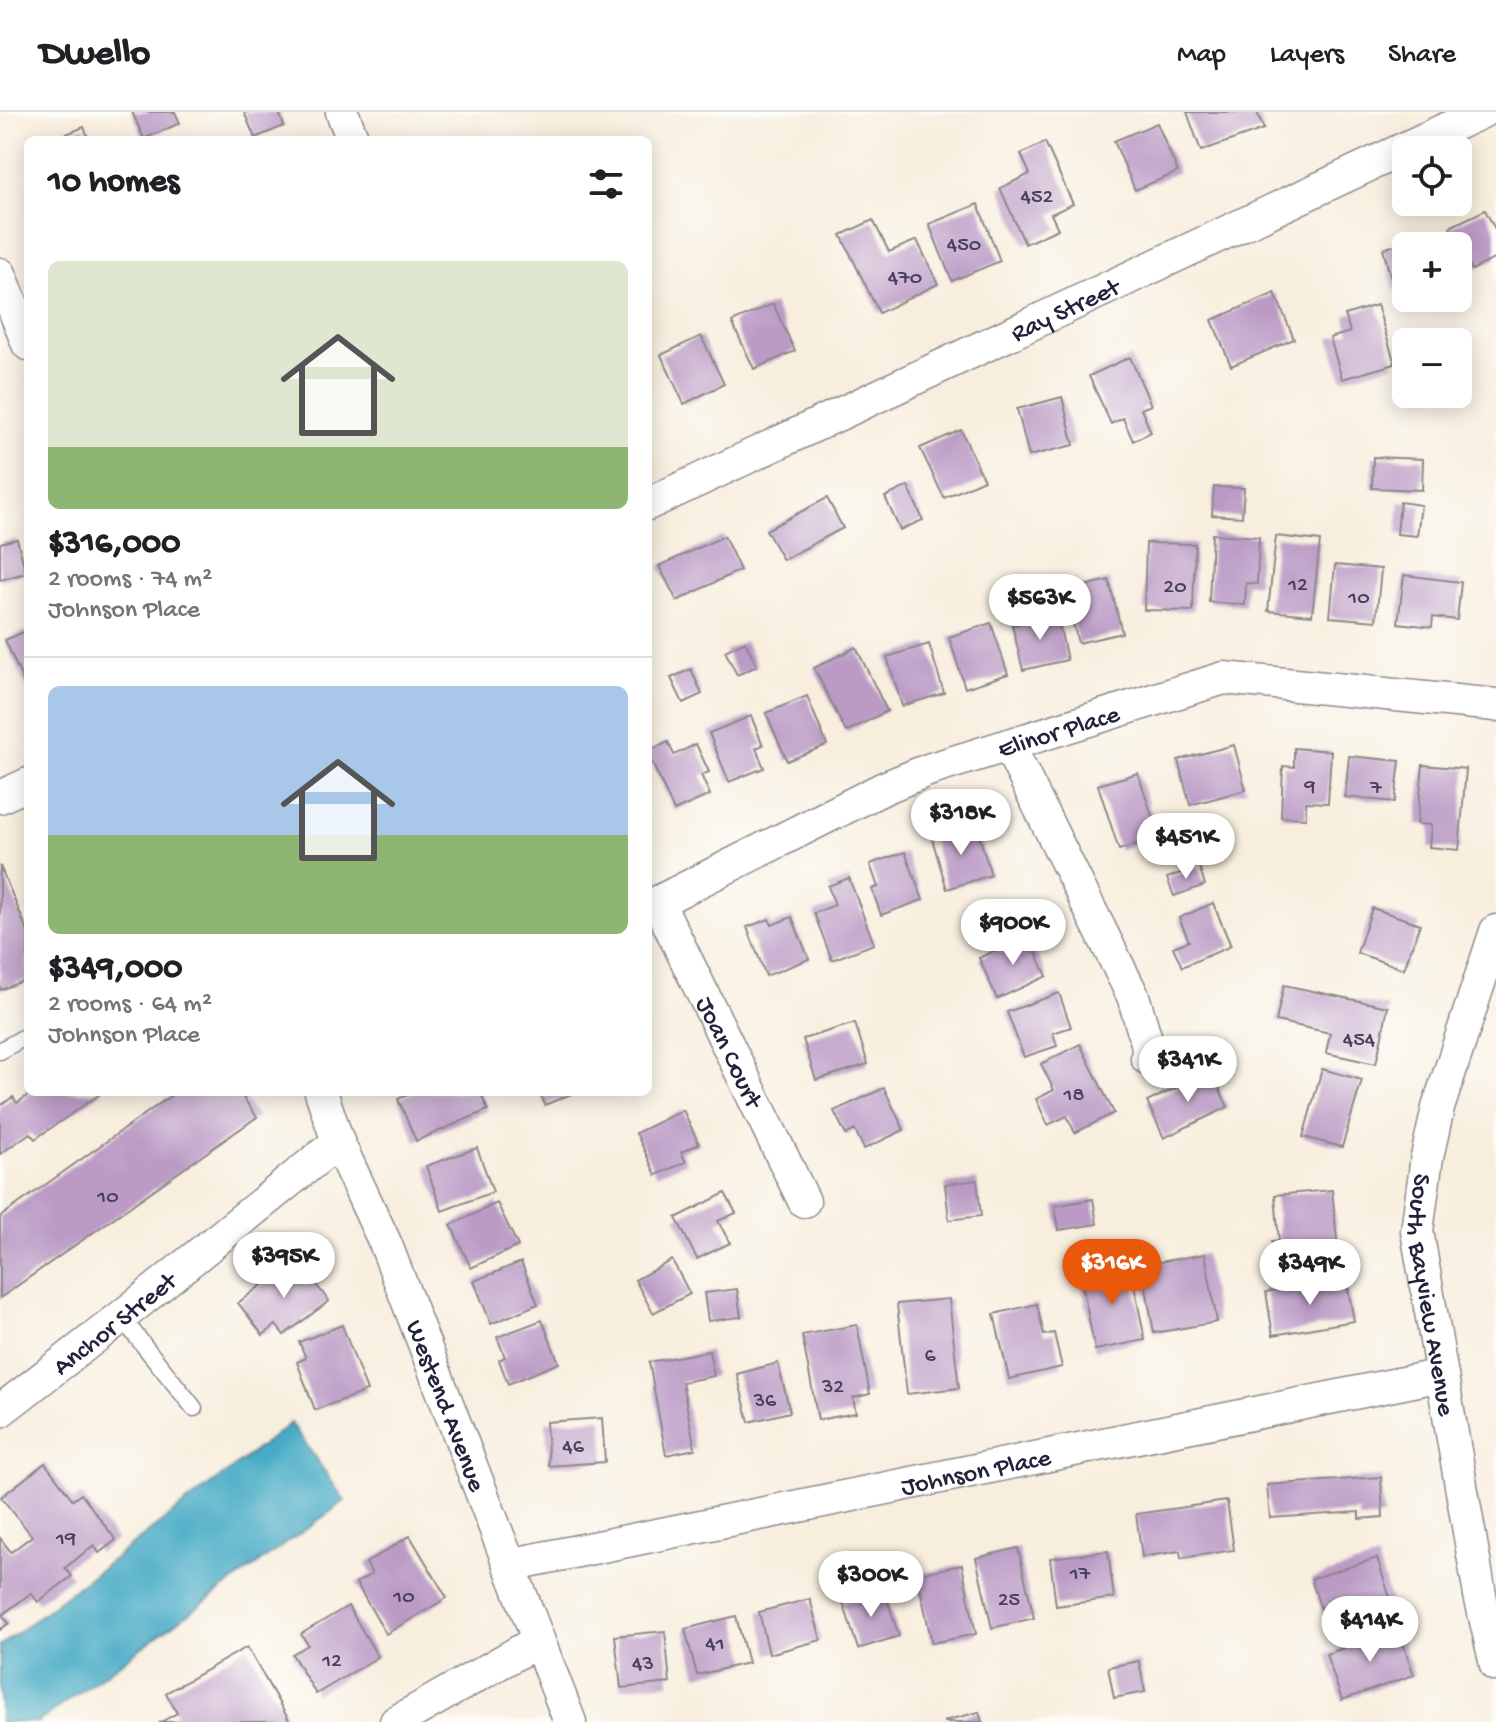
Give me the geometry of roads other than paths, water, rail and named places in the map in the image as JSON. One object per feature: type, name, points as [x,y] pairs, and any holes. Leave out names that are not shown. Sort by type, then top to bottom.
[{"type":"street","points":[[342,112],[351,136]]},
{"type":"street","name":"Ray Street","points":[[652,502],[1482,112]]},
{"type":"street","points":[[0,274],[24,334]]},
{"type":"street","name":"Elinor Place","points":[[653,905],[884,788],[928,770],[1224,678],[1496,705]]},
{"type":"street","points":[[1009,746],[1133,996],[1148,1046],[1147,1058]]},
{"type":"street","points":[[0,797],[24,786]]},
{"type":"street","name":"Joan Court","points":[[653,905],[804,1201]]},
{"type":"street","name":"South Bayview Avenue","points":[[1496,931],[1438,1108],[1427,1157],[1417,1231],[1480,1595],[1496,1665]]},
{"type":"street","name":"Westend Avenue","points":[[322,1096],[338,1142],[386,1245],[570,1722]]},
{"type":"street","name":"Anchor Street","points":[[0,1411],[338,1142]]},
{"type":"street","name":"Johnson Place","points":[[509,1565],[1442,1375]]},
{"type":"street","points":[[396,1722],[538,1641]]},
{"type":"lane","points":[[0,1051],[24,1037]]},
{"type":"lane","points":[[121,1317],[194,1408]]},
{"type":"water","points":[[291,1423],[345,1501],[38,1722],[0,1722],[0,1646]]}]
